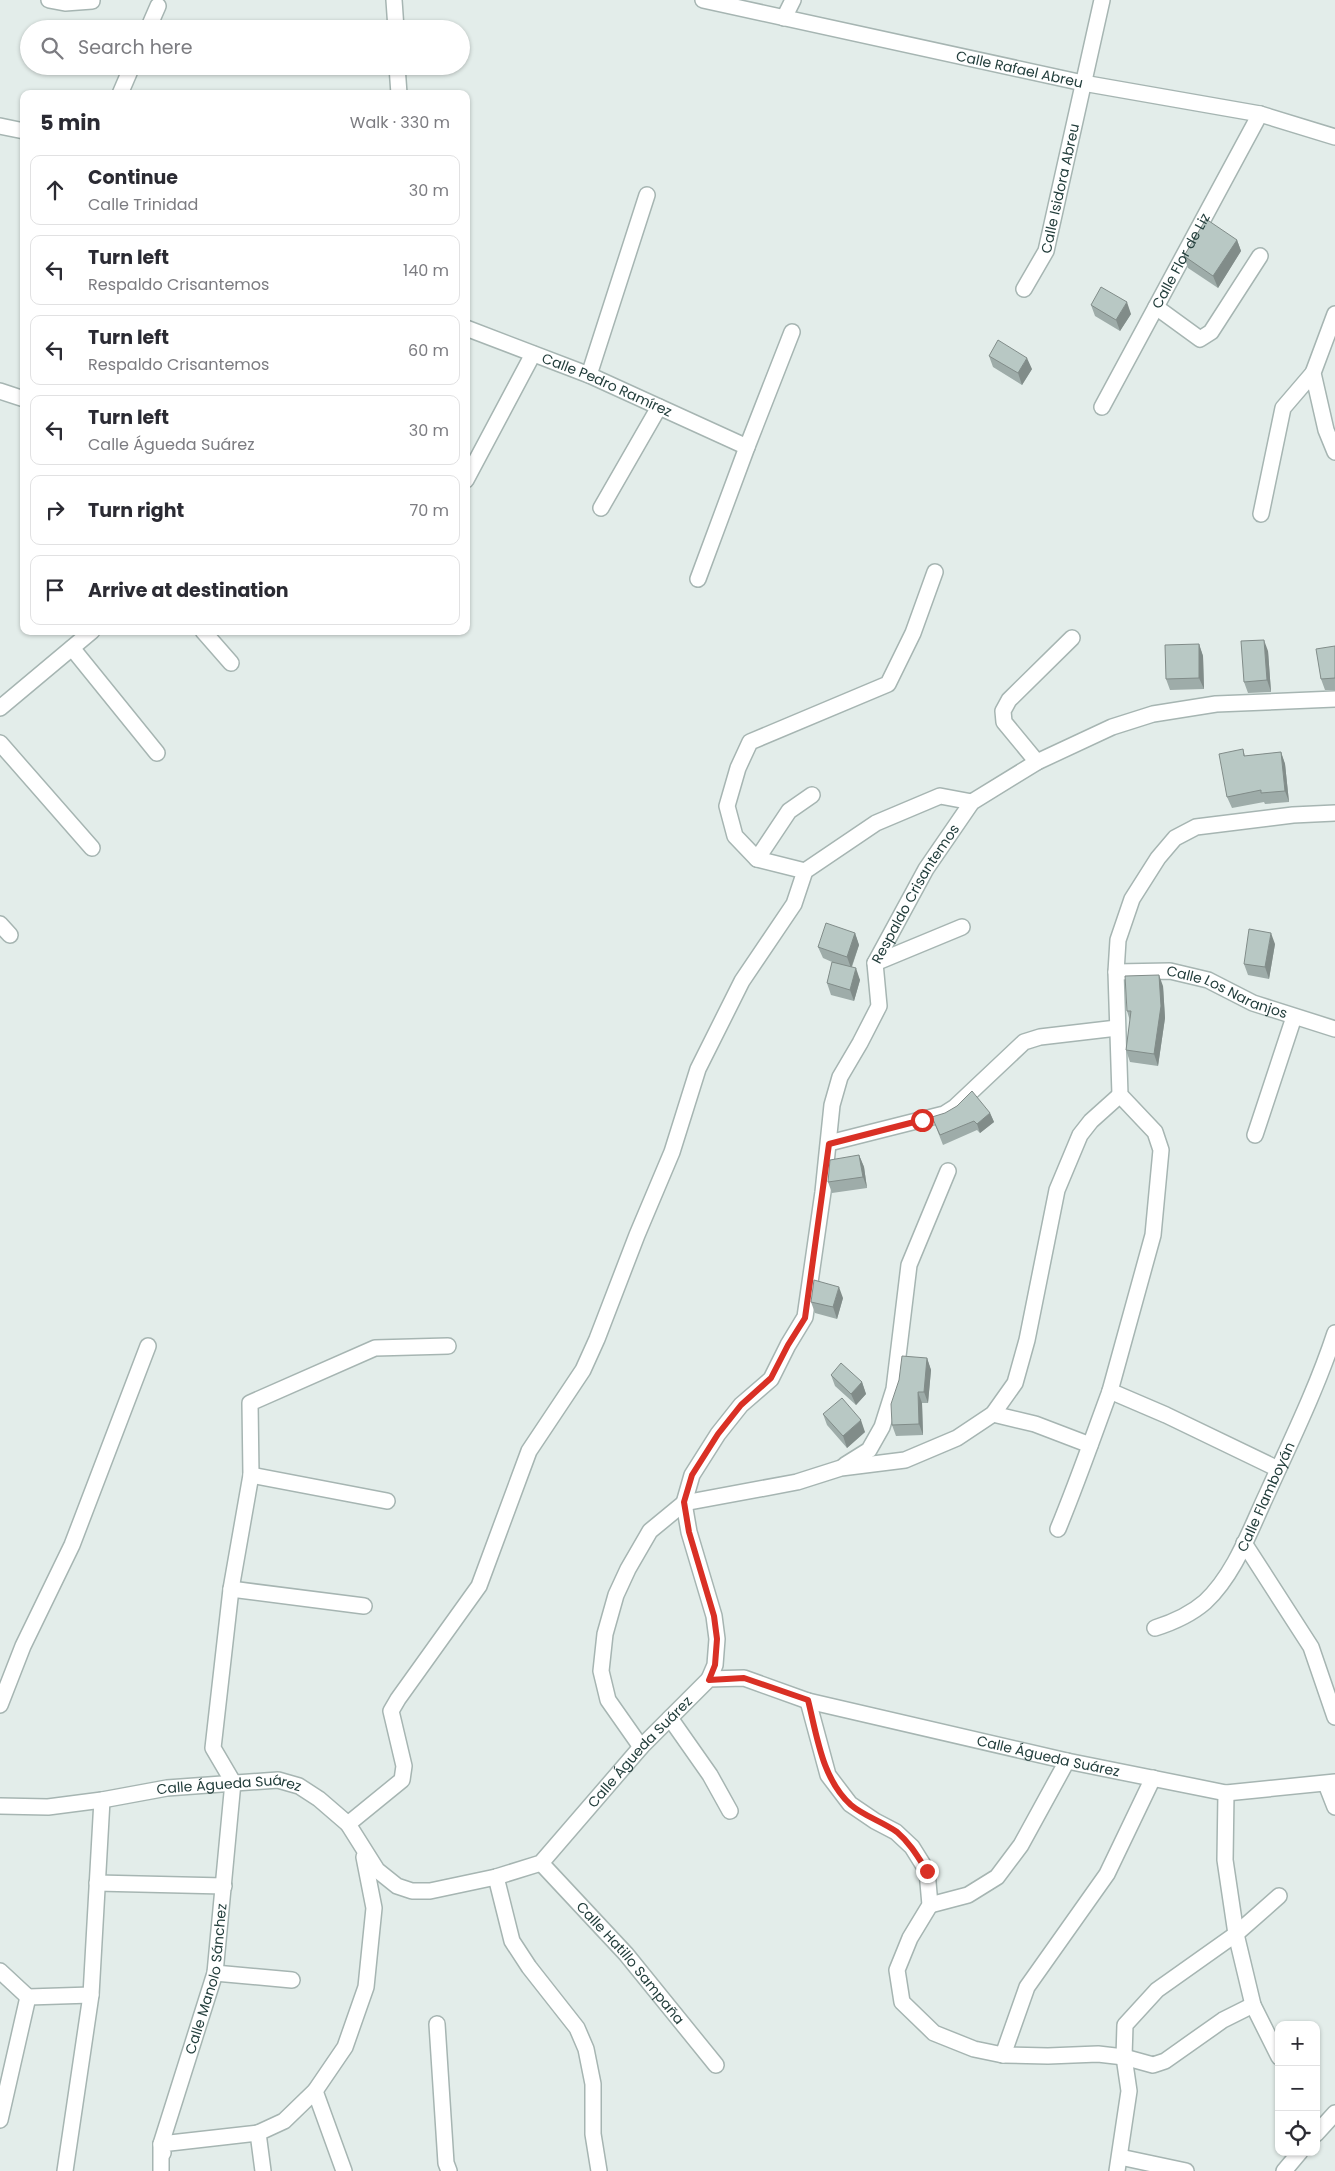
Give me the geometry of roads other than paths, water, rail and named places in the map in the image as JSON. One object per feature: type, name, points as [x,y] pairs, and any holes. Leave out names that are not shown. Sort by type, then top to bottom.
[{"type":"street","points":[[49,0],[65,3],[92,1]]},
{"type":"street","points":[[394,0],[395,20]]},
{"type":"street","name":"Calle Rafael Abreu","points":[[703,0],[1083,83],[1260,114],[1335,137]]},
{"type":"street","points":[[784,18],[793,0]]},
{"type":"street","name":"Calle Isidora Abreu","points":[[1024,289],[1046,251],[1102,0]]},
{"type":"street","points":[[152,20],[158,6]]},
{"type":"street","points":[[122,90],[128,75]]},
{"type":"street","points":[[397,75],[398,90]]},
{"type":"street","name":"Calle Flor de Liz","points":[[1102,407],[1260,114]]},
{"type":"street","points":[[0,126],[20,130]]},
{"type":"street","points":[[589,375],[647,195]]},
{"type":"street","points":[[1156,307],[1200,339],[1211,332],[1260,256]]},
{"type":"street","points":[[1261,514],[1284,408],[1313,373],[1335,314]]},
{"type":"street","name":"Calle Pedro Ramírez","points":[[470,330],[589,375],[747,447]]},
{"type":"street","points":[[698,579],[792,332]]},
{"type":"street","points":[[470,472],[532,354]]},
{"type":"street","points":[[1313,373],[1326,430],[1335,452]]},
{"type":"street","points":[[0,391],[20,398]]},
{"type":"street","points":[[601,508],[659,407]]},
{"type":"street","points":[[806,871],[757,859],[735,836],[727,806],[738,768],[750,742],[888,684],[913,633],[935,572]]},
{"type":"street","points":[[0,708],[87,635]]},
{"type":"street","points":[[206,635],[231,663]]},
{"type":"street","points":[[1037,762],[1004,722],[1002,711],[1009,700],[1072,638]]},
{"type":"street","points":[[72,648],[157,753]]},
{"type":"street","name":"Respaldo Crisantemos","points":[[709,1680],[715,1665],[717,1639],[714,1616],[689,1532],[684,1502],[692,1475],[718,1434],[741,1405],[771,1378],[805,1318],[829,1144],[832,1105],[840,1077],[879,1006],[875,963],[926,869],[972,802],[1037,762],[1112,726],[1153,714],[1216,704],[1335,699]]},
{"type":"street","points":[[0,743],[92,848]]},
{"type":"street","points":[[757,859],[789,811],[812,795]]},
{"type":"street","points":[[348,1824],[402,1780],[404,1766],[391,1711],[479,1586],[530,1452],[583,1370],[597,1339],[637,1235],[672,1152],[698,1069],[742,981],[794,904],[806,871],[876,824],[940,796],[972,802]]},
{"type":"street","points":[[1058,1529],[1085,1462],[1110,1391],[1154,1235],[1161,1150],[1155,1132],[1120,1095],[1116,972],[1118,940],[1132,899],[1158,858],[1175,838],[1196,828],[1293,814],[1335,813]]},
{"type":"street","points":[[875,963],[962,927]]},
{"type":"street","name":"Calle Los Naranjos","points":[[1116,972],[1170,971],[1208,980],[1253,1003],[1335,1029]]},
{"type":"street","points":[[1255,1135],[1294,1017]]},
{"type":"street","points":[[829,1144],[944,1114],[955,1107],[1024,1042],[1040,1037],[1118,1028]]},
{"type":"street","points":[[641,1747],[608,1700],[601,1671],[605,1634],[616,1595],[628,1569],[650,1532],[684,1502],[797,1482],[841,1468],[905,1460],[957,1438],[993,1414],[1015,1383],[1027,1340],[1057,1190],[1080,1135],[1090,1121],[1120,1095]]},
{"type":"street","points":[[841,1468],[869,1450],[882,1427],[894,1389],[909,1266],[948,1171]]},
{"type":"street","name":"Calle Flamboyán","points":[[1155,1628],[1181,1619],[1206,1601],[1226,1576],[1244,1543],[1278,1470],[1327,1358],[1335,1333]]},
{"type":"street","points":[[0,1705],[23,1646],[72,1545],[148,1346]]},
{"type":"street","points":[[233,1782],[213,1748],[231,1589],[251,1475],[250,1403],[375,1348],[448,1346]]},
{"type":"street","points":[[1110,1391],[1166,1415],[1278,1470]]},
{"type":"street","points":[[993,1414],[1035,1424],[1090,1445]]},
{"type":"street","points":[[251,1475],[387,1500]]},
{"type":"street","points":[[1244,1543],[1311,1647],[1335,1717]]},
{"type":"street","points":[[231,1589],[364,1606]]},
{"type":"street","name":"Calle Águeda Suárez","points":[[0,1806],[48,1807],[102,1800],[167,1788],[278,1780],[299,1786],[348,1824],[377,1870],[397,1886],[412,1892],[430,1891],[496,1877],[541,1864],[641,1747],[709,1680],[744,1678],[808,1700],[1067,1760],[1226,1793],[1331,1783]]},
{"type":"street","points":[[808,1700],[828,1775],[850,1804],[875,1821],[896,1832],[912,1847],[927,1871],[930,1905],[910,1938],[897,1970],[902,2002],[934,2033],[974,2049],[1002,2054],[1048,2056],[1098,2054],[1124,2057],[1153,2065],[1165,2061],[1223,2020],[1253,2005]]},
{"type":"street","points":[[670,1718],[710,1775],[730,1811]]},
{"type":"street","points":[[930,1905],[968,1895],[997,1877],[1021,1845],[1067,1760]]},
{"type":"street","points":[[1002,2054],[1028,1987],[1107,1874],[1153,1778]]},
{"type":"street","name":"Calle Manolo Sánchez","points":[[161,2171],[161,2144],[215,1973],[233,1782]]},
{"type":"street","points":[[1331,1783],[1335,1807]]},
{"type":"street","points":[[1226,1793],[1224,1860],[1236,1934],[1253,2005],[1275,2049]]},
{"type":"street","points":[[65,2171],[90,1995],[102,1800]]},
{"type":"street","points":[[167,2171],[161,2144],[258,2133],[284,2122],[315,2090],[345,2047],[366,1987],[374,1908],[362,1845]]},
{"type":"street","name":"Calle Hatillo Sampaña","points":[[541,1864],[626,1954],[716,2066]]},
{"type":"street","points":[[496,1877],[512,1941],[577,2028],[586,2049],[593,2084],[593,2134],[599,2171]]},
{"type":"street","points":[[97,1883],[224,1886]]},
{"type":"street","points":[[1186,2171],[1118,2164],[1129,2091],[1124,2057],[1125,2025],[1157,1990],[1236,1934],[1279,1896]]},
{"type":"street","points":[[0,1971],[28,1997],[90,1995]]},
{"type":"street","points":[[215,1973],[292,1980]]},
{"type":"street","points":[[0,2120],[28,1997]]},
{"type":"street","points":[[437,2024],[446,2163],[449,2171]]},
{"type":"street","points":[[315,2090],[344,2171]]},
{"type":"street","points":[[1320,2130],[1335,2113]]},
{"type":"street","points":[[258,2133],[262,2171]]},
{"type":"street","points":[[1284,2171],[1297,2156]]}]
